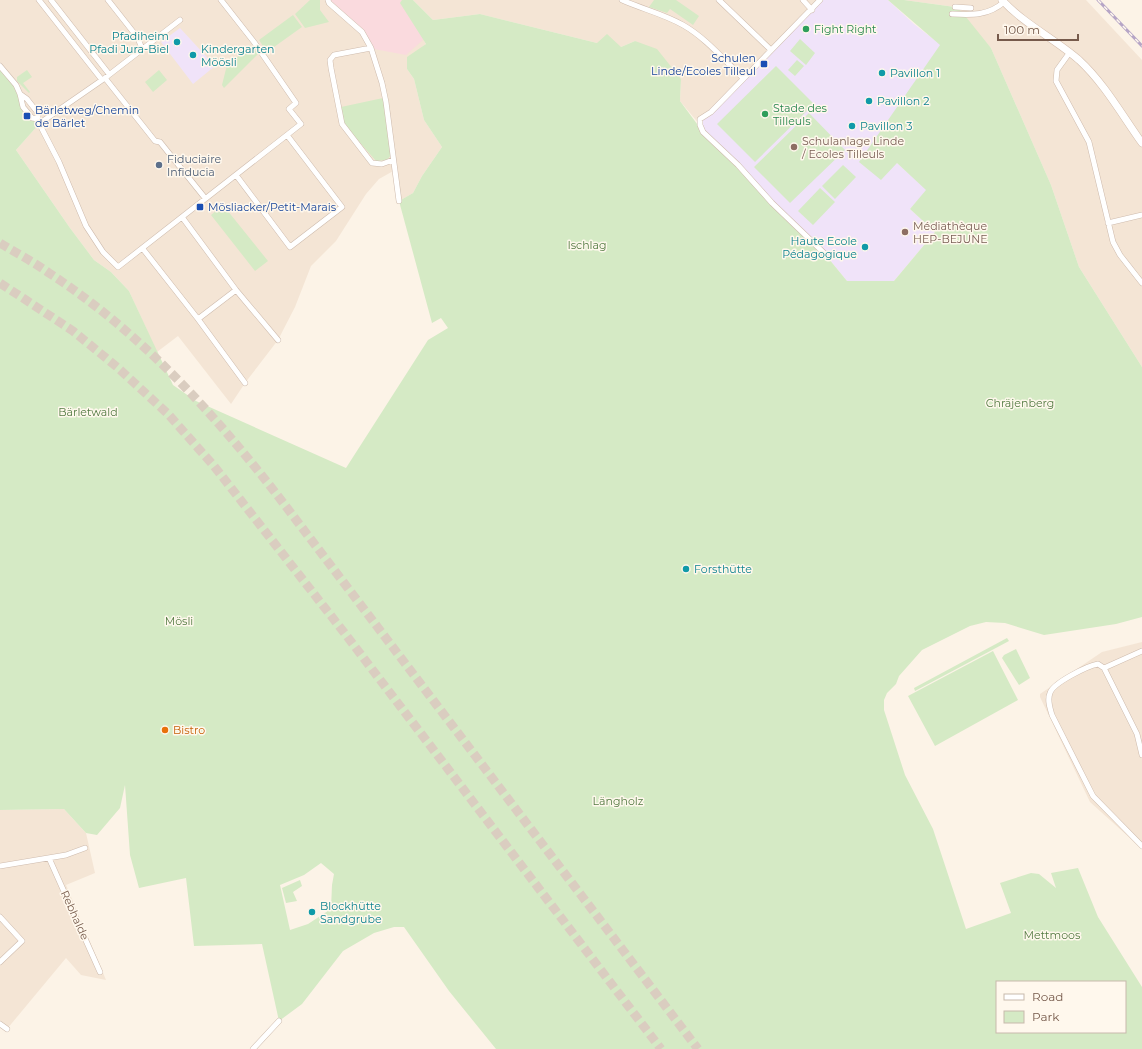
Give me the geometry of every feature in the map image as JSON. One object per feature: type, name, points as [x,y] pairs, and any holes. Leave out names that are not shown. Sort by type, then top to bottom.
[{"type":"main road","points":[[1003,1],[1070,52],[1096,78],[1142,143]]},
{"type":"street","points":[[39,0],[105,77],[155,140],[160,142],[205,198]]},
{"type":"street","points":[[51,0],[105,77]]},
{"type":"street","points":[[108,0],[138,38],[142,49]]},
{"type":"street","points":[[0,66],[20,94],[28,99],[38,113],[39,121],[86,226],[103,252],[118,267],[143,249],[205,198],[301,124],[289,109],[296,103],[254,42],[221,0]]},
{"type":"street","points":[[328,0],[329,3],[362,32],[370,48],[382,83],[399,201]]},
{"type":"street","points":[[622,0],[663,15],[684,26],[704,40],[743,78]]},
{"type":"street","points":[[719,0],[772,50]]},
{"type":"street","points":[[803,0],[812,10]]},
{"type":"street","points":[[820,0],[812,10],[711,112],[700,119],[700,125],[703,132],[738,165],[772,203],[824,253]]},
{"type":"street","points":[[952,14],[982,14],[997,9],[1003,1]]},
{"type":"street","points":[[955,7],[971,8]]},
{"type":"street","points":[[39,121],[105,77],[180,20]]},
{"type":"street","points":[[370,48],[334,55],[330,60],[330,68],[342,124],[348,134],[372,163],[382,164],[393,160]]},
{"type":"street","points":[[1070,52],[1057,70],[1056,81],[1089,142],[1113,242],[1120,255],[1142,283]]},
{"type":"street","points":[[20,94],[23,107],[32,118],[39,121]]},
{"type":"street","points":[[236,175],[290,247],[342,206],[288,135]]},
{"type":"street","points":[[1108,223],[1142,215]]},
{"type":"street","points":[[182,217],[236,290],[278,340]]},
{"type":"street","points":[[143,249],[245,382]]},
{"type":"street","points":[[198,319],[236,290]]},
{"type":"street","points":[[1104,668],[1142,650]]},
{"type":"street","points":[[1142,755],[1136,734],[1104,668],[1098,664],[1091,666],[1059,684],[1050,693],[1049,701],[1052,715],[1093,796],[1142,846]]},
{"type":"street","points":[[0,866],[66,855],[85,848]]},
{"type":"street","name":"Rebhalde","points":[[49,858],[100,972]]},
{"type":"street","points":[[0,917],[22,941],[0,962]]},
{"type":"street","points":[[253,1049],[279,1021]]},
{"type":"street","points":[[0,1024],[7,1029]]},
{"type":"shaded area","points":[[0,0],[402,0],[426,44],[420,49],[407,69],[414,79],[424,120],[442,147],[422,176],[413,193],[399,201],[395,170],[379,179],[366,194],[336,241],[311,266],[295,307],[278,340],[231,404],[178,336],[157,352],[129,291],[111,272],[94,260],[16,150],[40,123],[32,118],[0,66]]},
{"type":"shaded area","points":[[330,0],[402,0],[400,3],[424,39],[406,55],[374,49],[364,30]]},
{"type":"shaded area","points":[[413,0],[820,0],[700,125],[680,101],[681,79],[635,41],[621,47],[597,43],[480,14],[433,20]]},
{"type":"shaded area","name":"Schulanlage Linde / Ecoles Tilleuls","points":[[820,0],[888,0],[914,24],[941,45],[933,56],[897,163],[927,190],[910,209],[935,232],[894,281],[847,281],[824,253],[703,132],[700,119]]},
{"type":"shaded area","points":[[904,0],[1086,0],[1142,60],[1142,367],[1079,267],[1051,185],[991,48],[955,7]]},
{"type":"shaded area","points":[[180,28],[215,66],[193,84],[161,42]]},
{"type":"shaded area","points":[[1142,642],[1142,849],[1090,802],[1040,697],[1040,694],[1102,652]]},
{"type":"shaded area","points":[[64,809],[86,833],[95,873],[66,885],[106,980],[81,975],[66,958],[7,1029],[0,1024],[0,810]]},
{"type":"green space","points":[[310,0],[320,0],[320,10],[329,22],[305,28],[295,14]]},
{"type":"green space","points":[[402,0],[413,0],[433,20],[480,14],[597,43],[607,34],[621,47],[635,41],[657,49],[681,79],[680,101],[703,132],[824,253],[847,281],[894,281],[935,232],[910,209],[926,190],[897,163],[881,180],[859,162],[940,45],[888,0],[904,0],[955,7],[962,12],[991,48],[1051,185],[1079,267],[1142,367],[1142,617],[1116,624],[1044,635],[1005,623],[986,622],[970,626],[922,650],[899,676],[896,684],[887,693],[884,700],[884,710],[905,775],[933,829],[966,929],[1011,913],[1000,883],[1031,873],[1039,874],[1056,888],[1051,873],[1078,868],[1098,917],[1142,987],[1142,1049],[496,1049],[449,991],[404,927],[394,927],[374,933],[343,951],[302,1004],[279,1021],[262,944],[194,946],[186,878],[139,888],[130,855],[125,785],[120,808],[97,835],[86,833],[64,809],[0,810],[0,66],[16,85],[23,107],[40,123],[16,150],[94,260],[111,272],[129,291],[173,385],[196,401],[346,468],[428,340],[448,328],[441,318],[432,323],[399,201],[413,193],[422,176],[442,147],[424,120],[414,79],[407,69],[407,57],[426,44],[400,3]],"holes":[[[321,863],[334,874],[331,909],[308,924],[290,930],[280,885],[304,875]]]},
{"type":"green space","points":[[654,0],[676,0],[699,16],[693,25],[670,9],[667,13],[649,7]]},
{"type":"green space","points":[[293,15],[302,27],[267,52],[259,40]]},
{"type":"green space","points":[[800,39],[815,53],[806,65],[790,51]]},
{"type":"green space","points":[[252,46],[258,54],[224,88],[222,85],[227,65]]},
{"type":"green space","points":[[797,60],[804,66],[795,76],[788,70]]},
{"type":"green space","name":"Stade des Tilleuls","points":[[776,66],[814,104],[755,162],[717,124]]},
{"type":"green space","points":[[27,70],[32,77],[23,83],[30,92],[29,93],[17,81],[17,77]]},
{"type":"green space","points":[[159,70],[167,80],[153,92],[145,82]]},
{"type":"green space","points":[[383,98],[391,155],[387,160],[376,161],[344,123],[341,107]]},
{"type":"green space","points":[[809,113],[845,150],[790,203],[754,167]]},
{"type":"green space","points":[[843,165],[856,177],[835,199],[822,186]]},
{"type":"green space","points":[[820,188],[835,202],[813,225],[798,211]]},
{"type":"green space","points":[[223,205],[268,261],[255,271],[211,215]]},
{"type":"green space","points":[[1007,638],[1009,641],[915,691],[914,688]]},
{"type":"green space","points":[[1016,649],[1030,678],[1019,685],[1002,658],[1004,655]]},
{"type":"green space","points":[[993,651],[1018,700],[935,746],[908,696]]},
{"type":"green space","points":[[300,880],[302,886],[293,892],[297,901],[286,903],[282,888]]},
{"type":"tunnel","points":[[0,243],[31,261],[82,296],[144,347],[201,404],[253,464],[698,1049]]},
{"type":"tunnel","points":[[0,283],[73,331],[117,367],[168,414],[214,466],[346,635],[661,1049]]},
{"type":"railway","points":[[1098,0],[1142,46]]},
{"type":"place","name":"Fight Right","points":[[806,29]]},
{"type":"place","name":"Pfadiheim Pfadi Jura-Biel","points":[[177,42]]},
{"type":"place","name":"Kindergarten Möösli","points":[[193,55]]},
{"type":"place","name":"Schulen Linde/Ecoles Tilleul","points":[[764,64]]},
{"type":"place","name":"Pavillon 1","points":[[882,73]]},
{"type":"place","name":"Pavillon 2","points":[[869,101]]},
{"type":"place","name":"Stade des Tilleuls","points":[[765,114]]},
{"type":"place","name":"Bärletweg/Chemin de Bärlet","points":[[27,116]]},
{"type":"place","name":"Pavillon 3","points":[[852,126]]},
{"type":"place","name":"Schulanlage Linde / Ecoles Tilleuls","points":[[794,147]]},
{"type":"place","name":"Fiduciaire Infiducia","points":[[159,165]]},
{"type":"place","name":"Mösliacker/Petit-Marais","points":[[200,207]]},
{"type":"place","name":"Médiathèque HEP-BEJUNE","points":[[905,232]]},
{"type":"place","name":"Haute Ecole Pédagogique","points":[[865,247]]},
{"type":"place","name":"Forsthütte","points":[[686,569]]},
{"type":"place","name":"Bistro","points":[[165,730]]},
{"type":"place","name":"Blockhütte Sandgrube","points":[[312,912]]},
{"type":"park label","name":"Ischlag","points":[[587,245]]},
{"type":"park label","name":"Chräjenberg","points":[[1020,403]]},
{"type":"park label","name":"Bärletwald","points":[[88,412]]},
{"type":"park label","name":"Mösli","points":[[179,621]]},
{"type":"park label","name":"Längholz","points":[[618,801]]},
{"type":"park label","name":"Mettmoos","points":[[1052,935]]}]
